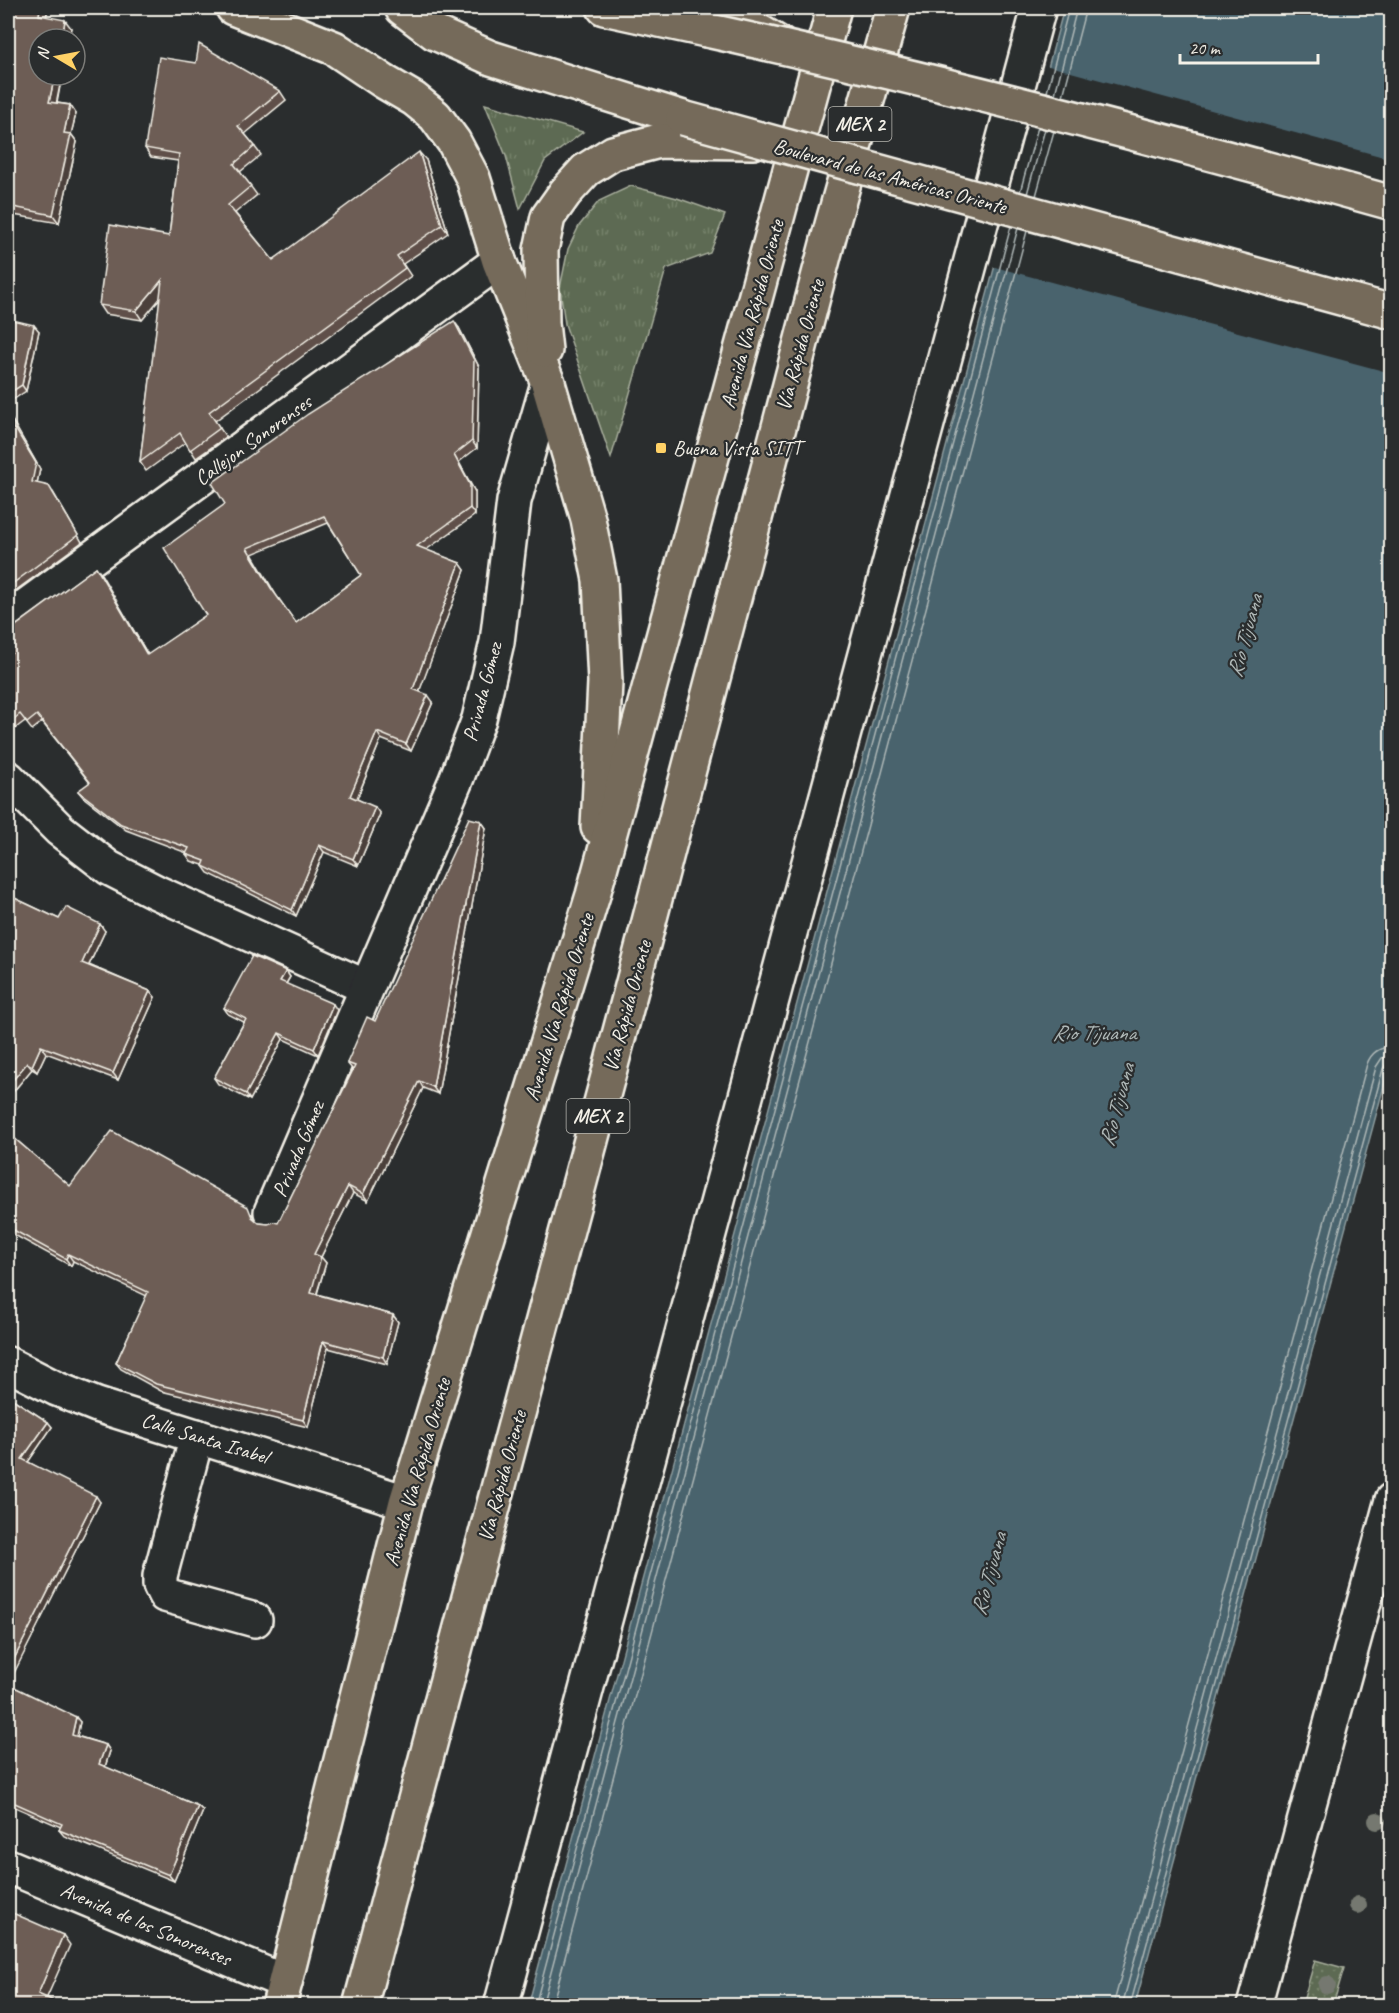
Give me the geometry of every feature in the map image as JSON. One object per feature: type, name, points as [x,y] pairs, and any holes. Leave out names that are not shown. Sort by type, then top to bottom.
[{"type":"main road","points":[[233,8],[334,48],[414,99],[435,116],[454,142],[473,178],[499,261],[548,383],[588,519],[600,580],[605,682],[593,895]]},
{"type":"main road","name":"Boulevard de las Américas Oriente","points":[[402,8],[435,33],[491,58],[683,118],[1392,312]]},
{"type":"main road","points":[[603,8],[713,19],[788,48],[1163,139],[1392,202]]},
{"type":"main road","name":"Avenida Vía Rápida Oriente","points":[[282,1994],[406,1502],[593,895],[834,8]]},
{"type":"main road","name":"Vía Rápida Oriente","points":[[360,2006],[832,225],[893,8]]},
{"type":"main road","points":[[548,383],[542,323],[541,250],[548,218],[565,193],[586,170],[612,153],[659,141],[764,142]]},
{"type":"street","points":[[501,2006],[1039,8]]},
{"type":"street","name":"Callejon Sonorenses","points":[[8,620],[499,261]]},
{"type":"street","name":"Privada Gómez","points":[[271,1212],[456,780],[479,719],[497,642],[514,501],[548,383]]},
{"type":"street","points":[[8,778],[60,830],[109,868],[156,892],[241,943],[366,987]]},
{"type":"street","name":"Calle Santa Isabel","points":[[8,1364],[57,1389],[97,1404],[406,1502]]},
{"type":"street","points":[[197,1436],[160,1576],[160,1585],[165,1595],[255,1620]]},
{"type":"street","points":[[1254,2006],[1392,1500]]},
{"type":"street","name":"Avenida de los Sonorenses","points":[[8,1866],[282,1994]]},
{"type":"green space","points":[[485,104],[583,132],[545,161],[520,209],[506,156]]},
{"type":"green space","points":[[631,186],[677,198],[725,215],[710,253],[666,269],[611,458],[565,324],[560,288],[568,249],[579,226],[599,201]]},
{"type":"green space","points":[[1315,1960],[1344,1968],[1333,2005],[1302,2005]]},
{"type":"water","name":"Rio Tijuana","points":[[1064,8],[1391,8],[1391,1060],[1135,2005],[528,2006]]},
{"type":"pier","points":[[1045,65],[1391,159],[1391,373],[991,266]]},
{"type":"building","points":[[8,8],[40,8],[39,15],[65,20],[64,27],[27,27],[27,87],[52,87],[49,102],[70,105],[64,133],[71,134],[53,215],[8,206]]},
{"type":"building","points":[[199,44],[280,91],[238,126],[255,146],[234,164],[251,186],[228,205],[273,260],[419,152],[442,225],[397,256],[405,268],[209,412],[220,428],[190,450],[180,433],[140,462],[162,280],[136,311],[99,305],[110,225],[169,236],[179,154],[145,148],[159,57],[196,63]]},
{"type":"building","points":[[8,319],[34,325],[22,385],[8,394]]},
{"type":"building","points":[[454,321],[474,360],[472,441],[454,455],[470,485],[470,508],[417,546],[460,563],[413,689],[428,695],[406,744],[377,732],[350,796],[375,807],[353,859],[319,845],[292,910],[203,866],[205,861],[186,854],[189,848],[121,824],[78,791],[90,782],[37,715],[27,723],[20,714],[8,724],[8,656],[12,653],[8,647],[8,630],[96,567],[147,655],[206,615],[164,548],[225,504],[212,483],[308,414]],"holes":[[[324,516],[361,575],[296,623],[247,548]]]},
{"type":"building","points":[[8,414],[14,425],[13,429],[16,430],[36,463],[32,482],[49,486],[78,535],[8,587]]},
{"type":"building","points":[[469,818],[481,821],[433,1087],[419,1081],[363,1194],[348,1186],[314,1254],[321,1257],[311,1293],[393,1315],[383,1357],[323,1341],[303,1420],[156,1384],[116,1363],[148,1292],[68,1254],[66,1259],[8,1227],[8,1133],[70,1186],[112,1131],[248,1207],[252,1217],[259,1223],[278,1223],[355,1066],[347,1063],[367,1017],[375,1021]]},
{"type":"building","points":[[8,895],[59,919],[66,907],[100,924],[82,963],[150,991],[113,1073],[41,1046],[32,1066],[27,1063],[8,1086]]},
{"type":"building","points":[[252,956],[286,971],[280,981],[333,1004],[314,1049],[279,1033],[246,1094],[214,1078],[246,1019],[224,1008]]},
{"type":"building","points":[[8,1396],[48,1422],[22,1459],[96,1496],[8,1671]]},
{"type":"building","points":[[8,1684],[76,1717],[72,1735],[106,1745],[99,1764],[198,1806],[169,1875],[59,1830],[62,1824],[8,1800]]},
{"type":"building","points":[[8,1911],[63,1935],[38,1994],[66,2006],[8,2006]]},
{"type":"place","name":"Buena Vista SITT","points":[[661,448]]},
{"type":"water label","name":"Río Tijuana","points":[[1245,636]]},
{"type":"water label","name":"Río Tijuana","points":[[1117,1105]]},
{"type":"water label","name":"Río Tijuana","points":[[989,1574]]}]
